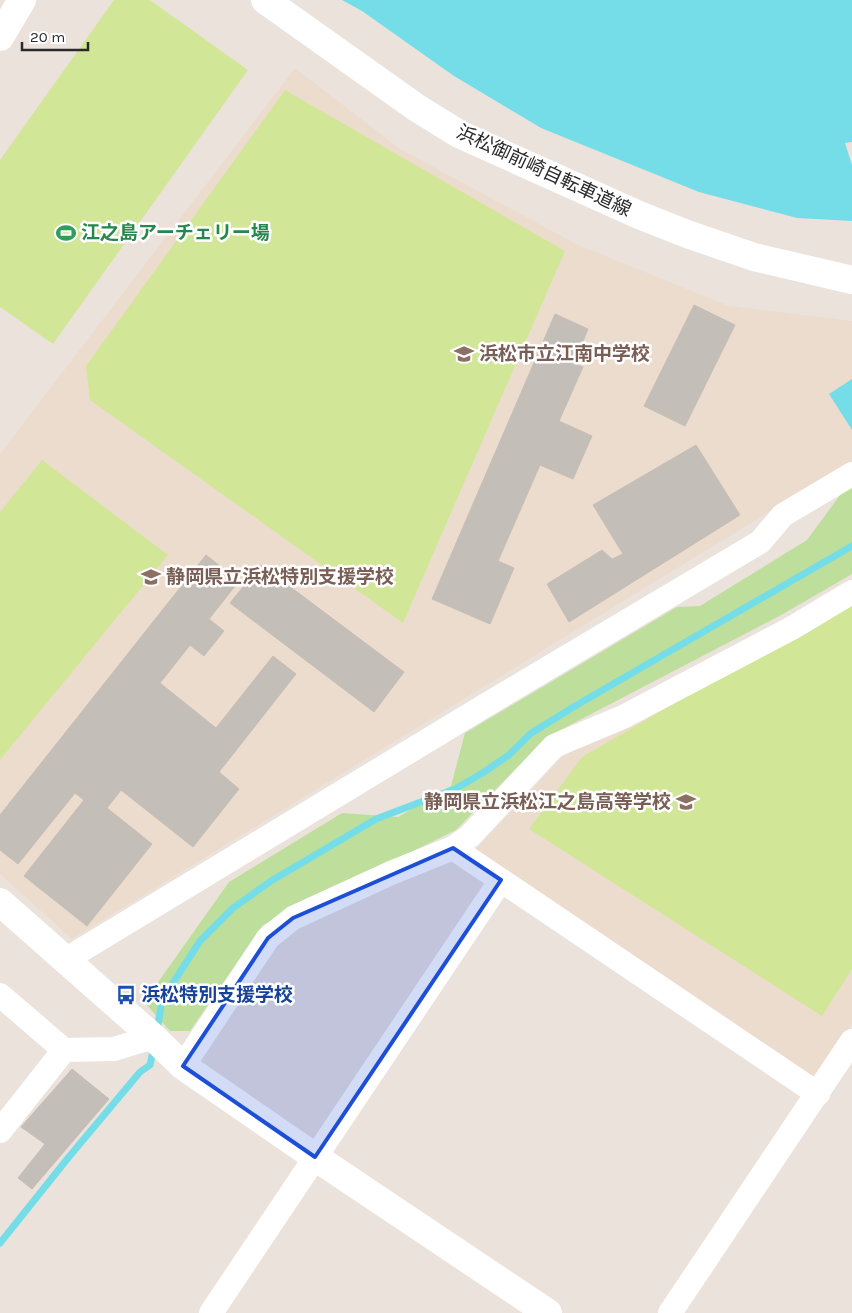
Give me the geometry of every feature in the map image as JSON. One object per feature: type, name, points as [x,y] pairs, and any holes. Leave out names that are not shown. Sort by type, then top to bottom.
[{"type":"street","points":[[0,37],[22,0]]},
{"type":"street","name":"浜松御前崎自転車道線","points":[[265,0],[416,108],[459,134],[639,215],[687,234],[754,257],[852,280]]},
{"type":"street","points":[[65,960],[486,705],[760,542],[783,515],[852,474]]},
{"type":"street","points":[[183,1066],[268,938],[294,918],[391,873],[453,848],[470,836],[554,746],[632,712],[792,628],[852,592]]},
{"type":"street","points":[[453,848],[818,1094]]},
{"type":"street","points":[[211,1313],[501,880]]},
{"type":"street","points":[[0,902],[153,1036],[183,1066],[548,1313]]},
{"type":"street","points":[[0,995],[64,1050],[114,1049],[153,1036]]},
{"type":"street","points":[[670,1313],[852,1042]]},
{"type":"street","points":[[0,1132],[64,1050]]},
{"type":"highlighted area","points":[[453,848],[501,880],[315,1157],[183,1066],[268,938],[293,918]]},
{"type":"shaded area","name":"浜松市立江南中学校","points":[[295,68],[400,149],[578,245],[729,306],[852,321],[852,461],[72,939],[0,874],[0,454]]},
{"type":"shaded area","name":"静岡県立浜松江之島高等学校","points":[[852,605],[852,1024],[814,1080],[475,850],[565,754]]},
{"type":"green space","name":"江之島アーチェリー場","points":[[114,0],[150,0],[248,70],[53,344],[0,307],[0,160]]},
{"type":"green space","points":[[285,90],[565,251],[403,623],[90,400],[86,366]]},
{"type":"green space","points":[[42,460],[168,555],[0,760],[0,512]]},
{"type":"green space","points":[[852,485],[852,574],[783,614],[547,737],[456,830],[263,925],[190,1031],[170,1031],[144,1002],[229,882],[342,813],[398,817],[451,786],[465,733],[677,607],[700,606],[807,540],[843,491]]},
{"type":"green space","name":"静岡県立浜松江之島高等学校","points":[[852,600],[852,969],[822,1016],[529,829],[582,757]]},
{"type":"water","points":[[342,0],[852,0],[852,142],[845,143],[852,165],[852,221],[797,218],[699,192],[541,128],[454,76],[362,11]]},
{"type":"water","points":[[852,379],[852,430],[829,394]]},
{"type":"building","points":[[694,305],[735,325],[685,426],[644,406]]},
{"type":"building","points":[[555,314],[588,329],[574,363],[583,367],[559,421],[592,436],[573,479],[540,465],[498,561],[514,568],[490,624],[432,599]]},
{"type":"building","points":[[696,445],[740,515],[569,622],[547,584],[602,550],[612,559],[623,554],[593,505]]},
{"type":"building","points":[[206,555],[239,581],[209,619],[224,631],[204,656],[190,645],[160,683],[216,728],[273,656],[296,674],[219,772],[239,789],[193,847],[121,790],[107,808],[152,844],[87,926],[24,876],[84,800],[75,793],[18,864],[0,850],[0,815]]},
{"type":"building","points":[[261,565],[404,672],[374,712],[230,603]]},
{"type":"building","points":[[72,1069],[109,1099],[32,1189],[18,1178],[45,1144],[21,1127]]},
{"type":"waterway","points":[[157,1031],[162,1000],[200,941],[233,908],[271,881],[376,819],[455,789],[509,755],[530,734],[575,706],[852,546]]},
{"type":"waterway","points":[[0,1243],[140,1072],[150,1065],[154,1046]]},
{"type":"place","name":"江之島アーチェリー場","points":[[66,233]]},
{"type":"place","name":"浜松市立江南中学校","points":[[464,354]]},
{"type":"place","name":"静岡県立浜松特別支援学校","points":[[151,577]]},
{"type":"place","name":"静岡県立浜松江之島高等学校","points":[[686,802]]},
{"type":"place","name":"浜松特別支援学校","points":[[126,995]]}]
